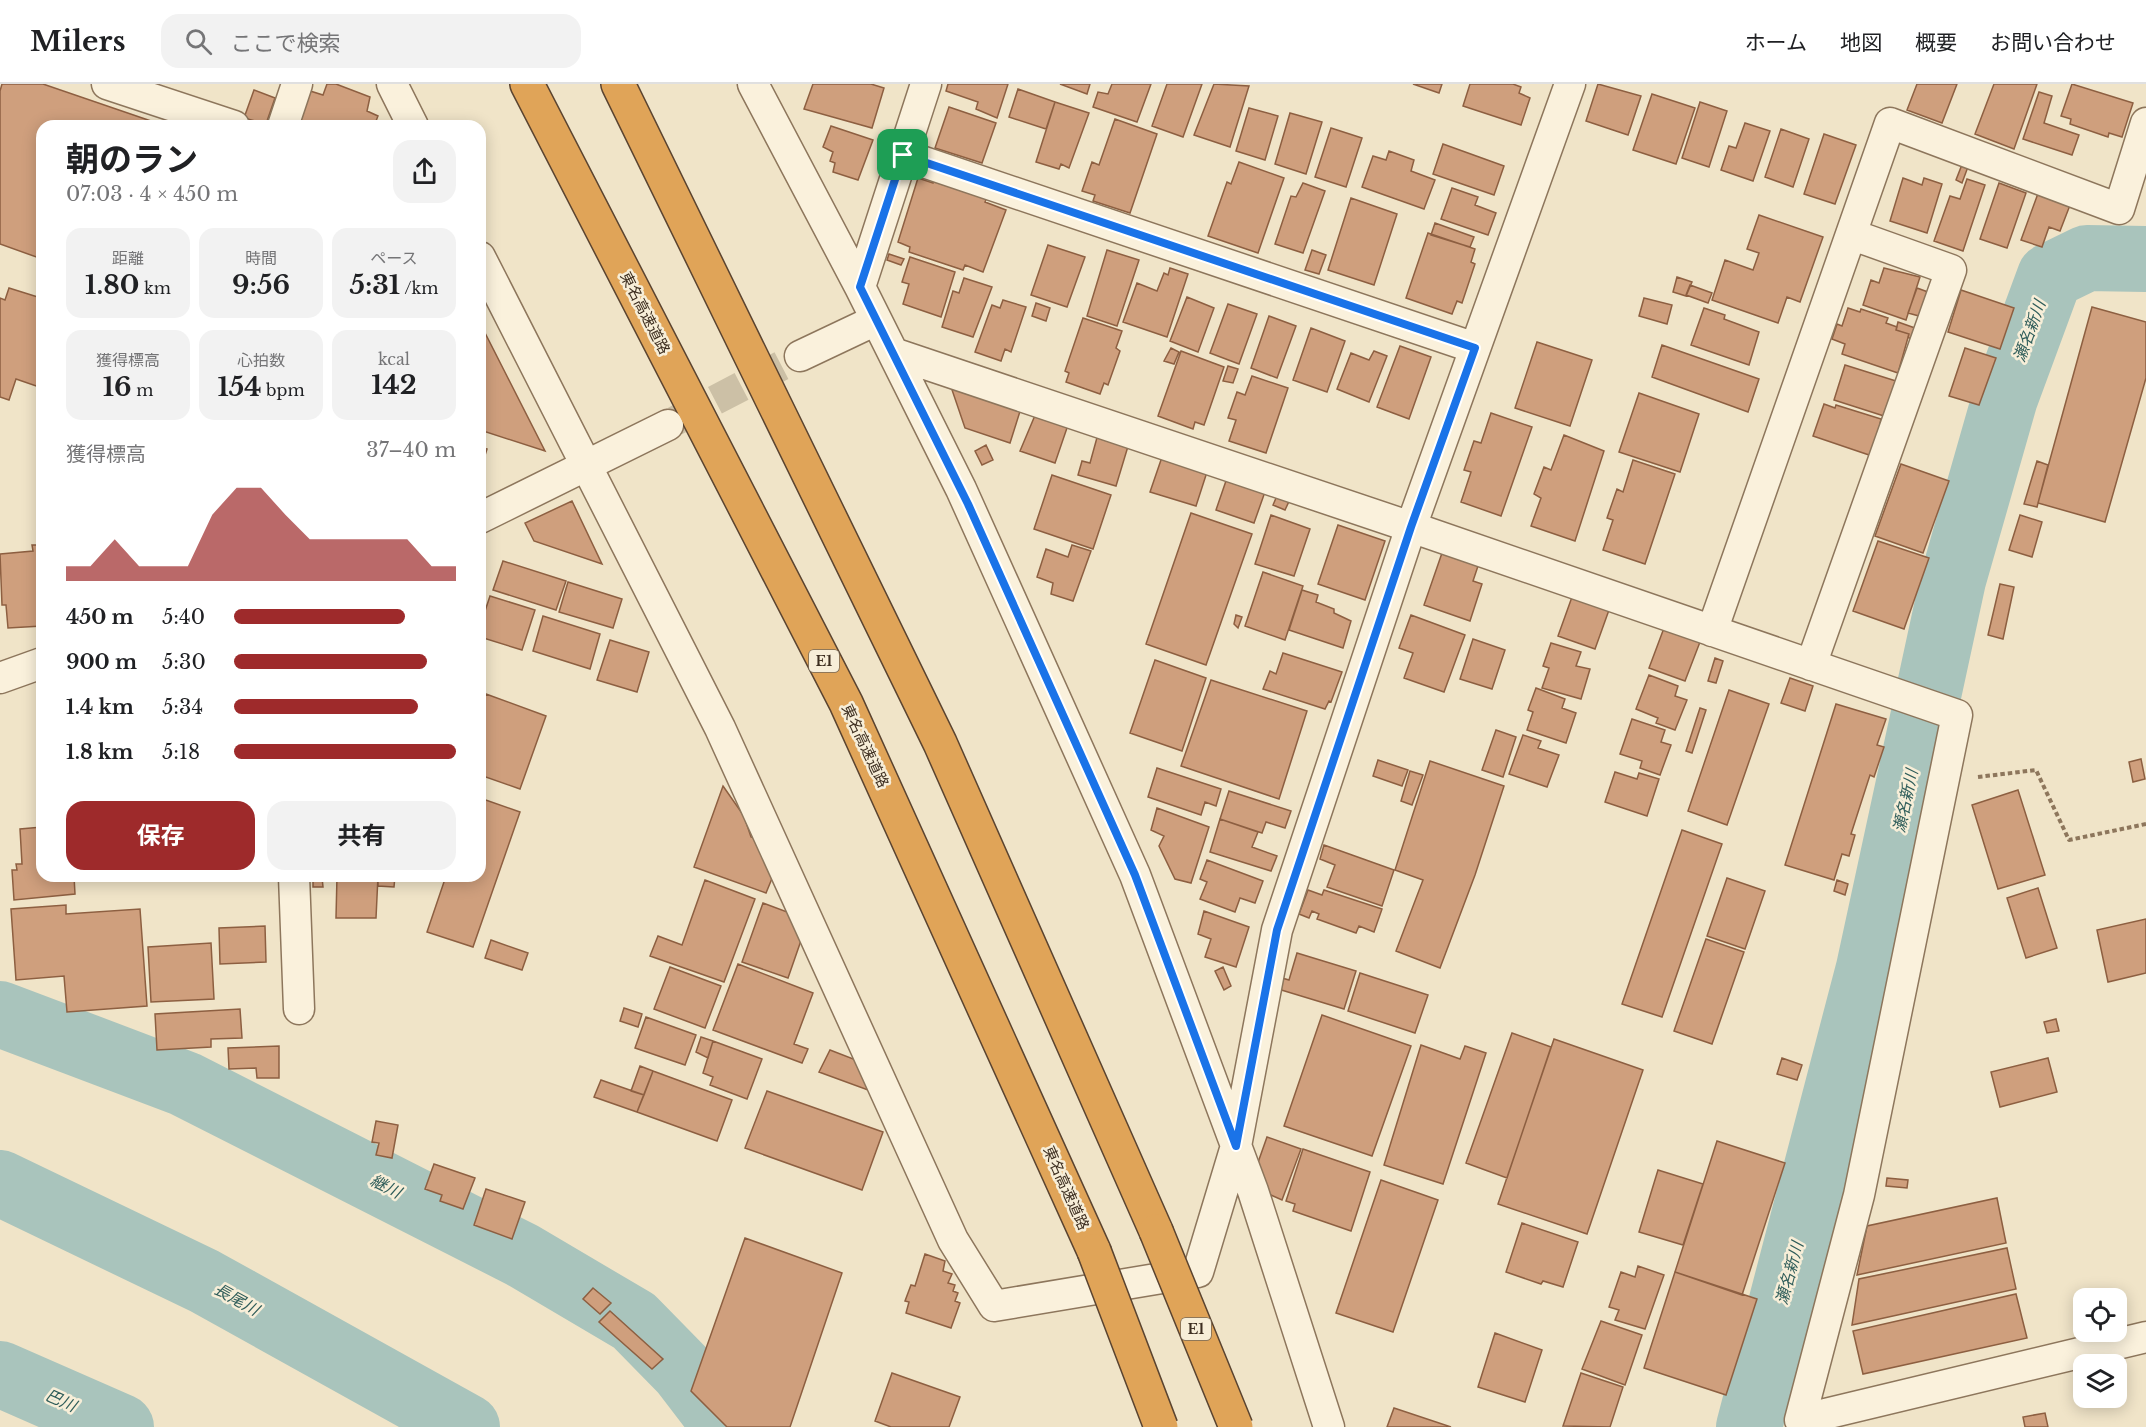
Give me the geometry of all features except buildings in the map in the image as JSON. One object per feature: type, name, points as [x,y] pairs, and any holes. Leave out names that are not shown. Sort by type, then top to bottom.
[{"type":"highway","name":"東名高速道路","points":[[527,84],[846,703],[1094,1251],[1161,1427]]},
{"type":"highway","name":"E1","points":[[618,84],[940,743],[1156,1231],[1236,1427]]},
{"type":"street","points":[[107,84],[216,120]]},
{"type":"street","points":[[285,120],[297,84]]},
{"type":"street","points":[[392,84],[410,120]]},
{"type":"street","points":[[753,84],[860,287],[964,497],[1135,875],[1236,1146],[1329,1427]]},
{"type":"street","points":[[860,287],[927,84]]},
{"type":"street","points":[[486,269],[720,728],[953,1240],[993,1306],[1198,1272],[1236,1146],[1277,930],[1411,527],[1570,84]]},
{"type":"street","points":[[1712,631],[1890,123],[2119,209],[2146,123]]},
{"type":"street","points":[[903,155],[1475,348]]},
{"type":"street","points":[[1811,665],[1951,270],[1852,235]]},
{"type":"street","points":[[800,356],[876,320]]},
{"type":"street","points":[[893,353],[1411,527],[1957,715],[1859,1196],[1799,1423],[2146,1337]]},
{"type":"street","points":[[486,515],[668,425]]},
{"type":"street","points":[[0,678],[36,665]]},
{"type":"street","points":[[294,882],[299,1009]]},
{"type":"path","points":[[1943,781],[2036,770],[2069,840],[2146,824]]},
{"type":"waterway","name":"瀬名新川","points":[[1749,1427],[1869,968],[1953,580],[2005,398],[2050,276],[2087,258],[2146,259]]},
{"type":"waterway","name":"継川","points":[[0,1014],[185,1084],[522,1255],[634,1321],[683,1371],[726,1427]]},
{"type":"waterway","name":"長尾川","points":[[0,1183],[204,1281],[467,1427]]},
{"type":"waterway","name":"巴川","points":[[0,1374],[121,1427]]},
{"type":"tunnel","points":[[675,421],[800,356]]},
{"type":"route","points":[[903,155],[1475,348],[1411,527],[1277,930],[1236,1146],[1135,875],[968,504],[860,287],[903,155]]}]
